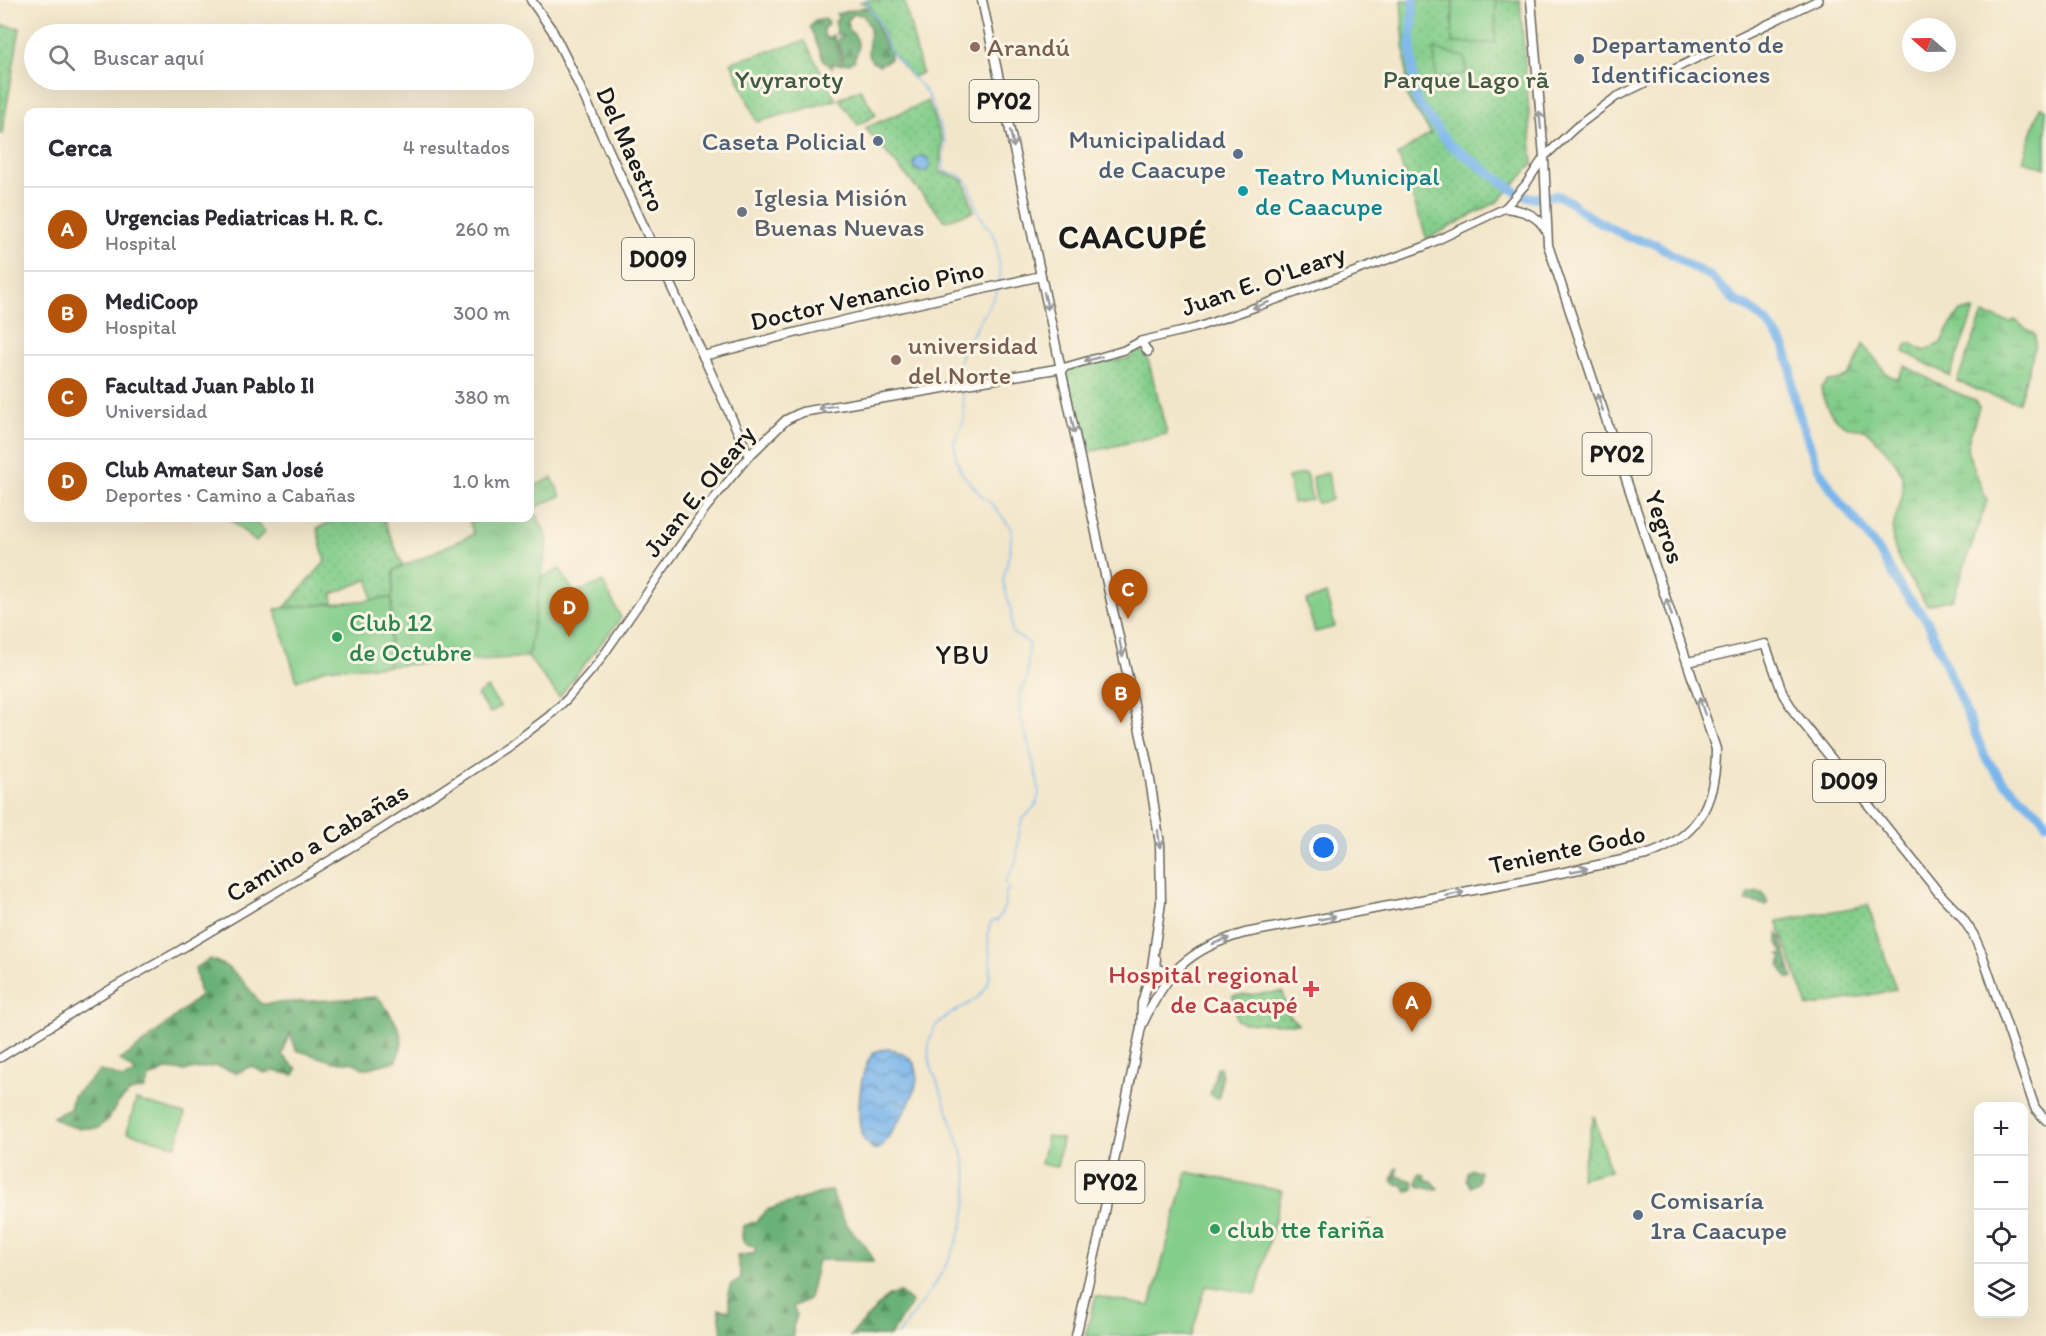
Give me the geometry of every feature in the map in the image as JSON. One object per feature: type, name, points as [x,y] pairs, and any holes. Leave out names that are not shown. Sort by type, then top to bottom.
[{"type":"main road","name":"Del Maestro","points":[[531,0],[548,24],[572,70],[749,456]]},
{"type":"main road","name":"PY02","points":[[982,0],[1148,767],[1161,865],[1161,902],[1156,941],[1143,1003],[1141,1027],[1099,1237],[1076,1336]]},
{"type":"main road","name":"PY02","points":[[1531,0],[1544,157]]},
{"type":"main road","name":"Yegros","points":[[1544,157],[1546,230],[1552,260],[1716,749]]},
{"type":"main road","points":[[1505,208],[1520,210],[1536,217],[1546,230]]},
{"type":"main road","name":"Doctor Venancio Pino","points":[[703,356],[854,318],[1041,276]]},
{"type":"main road","name":"Juan E. O'Leary","points":[[965,383],[1062,368]]},
{"type":"main road","name":"Juan E. Oleary","points":[[749,456],[786,420],[802,412],[965,383]]},
{"type":"main road","name":"D009","points":[[1688,662],[1765,644],[1783,694],[1795,714],[1939,893],[1961,916],[1973,934],[1990,972],[2035,1108],[2046,1120]]},
{"type":"main road","name":"Teniente Godo","points":[[1174,972],[1200,950],[1216,942],[1245,933],[1608,864],[1663,850],[1686,835],[1702,814],[1713,786],[1716,749]]},
{"type":"main road","points":[[1156,941],[1156,967],[1161,971],[1174,972]]},
{"type":"main road","name":"PY02","points":[[1141,1027],[1166,980],[1174,972]]},
{"type":"street","name":"Juan E. O'Leary","points":[[1062,368],[1124,350],[1142,341],[1196,328],[1423,247],[1505,208],[1526,184],[1544,157],[1575,128],[1616,98],[1818,0]]},
{"type":"street","points":[[1142,341],[1148,352]]},
{"type":"street","name":"Juan E. Oleary","points":[[626,625],[706,508],[749,456]]},
{"type":"street","name":"Camino a Cabañas","points":[[0,1058],[382,829],[507,747],[549,716],[567,699],[626,625]]},
{"type":"green space","points":[[904,0],[922,73],[912,77],[889,50],[870,5],[861,2]]},
{"type":"green space","name":"Parque Lago rã","points":[[1401,0],[1520,0],[1533,164],[1499,201],[1427,239],[1398,155],[1431,133],[1408,99]]},
{"type":"green space","points":[[1453,0],[1496,0],[1495,43],[1452,43]]},
{"type":"green space","points":[[868,6],[890,53],[890,59],[880,65],[872,62],[868,53],[870,28],[863,15],[854,14],[848,20],[848,30],[856,39],[858,51],[855,60],[848,64],[844,63],[837,41],[843,35],[836,33],[835,21],[839,18],[836,14]]},
{"type":"green space","points":[[825,19],[828,23],[824,27],[824,36],[828,38],[833,35],[842,64],[833,64],[832,68],[824,61],[810,27],[814,21]]},
{"type":"green space","points":[[0,25],[20,28],[2,134],[0,134]]},
{"type":"green space","name":"Yvyraroty","points":[[805,41],[836,100],[757,122],[731,62]]},
{"type":"green space","points":[[1434,49],[1465,57],[1466,73],[1436,80]]},
{"type":"green space","points":[[860,89],[876,115],[858,125],[839,99]]},
{"type":"green space","points":[[928,101],[942,140],[940,172],[964,181],[974,211],[945,221],[865,128]]},
{"type":"green space","points":[[2040,107],[2046,109],[2046,168],[2023,161]]},
{"type":"green space","points":[[1974,310],[1950,376],[1904,352],[1907,344],[1911,343],[1924,351],[1941,343],[1947,330],[1961,311]]},
{"type":"green space","points":[[1983,314],[2010,322],[2015,320],[2035,335],[2035,347],[2019,402],[1992,396],[1957,381]]},
{"type":"green space","points":[[1863,344],[1888,375],[1897,379],[1905,366],[1950,390],[1975,400],[1979,407],[1967,450],[1987,501],[1953,599],[1927,605],[1898,558],[1893,541],[1893,531],[1903,494],[1903,485],[1902,475],[1895,461],[1874,437],[1864,430],[1848,427],[1833,416],[1824,400],[1821,388],[1828,381],[1843,378],[1852,370]]},
{"type":"green space","points":[[1137,346],[1148,359],[1167,434],[1084,453],[1065,369],[1130,358],[1134,354],[1131,348]]},
{"type":"green space","points":[[1306,473],[1312,500],[1293,503],[1288,477]]},
{"type":"green space","points":[[1328,473],[1332,500],[1317,503],[1312,477]]},
{"type":"green space","points":[[552,478],[561,496],[534,508],[534,486]]},
{"type":"green space","points":[[534,508],[548,540],[528,657],[388,666],[394,570],[474,534],[470,522],[534,522]]},
{"type":"green space","points":[[233,522],[255,522],[265,531],[256,542]]},
{"type":"green space","points":[[330,522],[385,522],[403,566],[394,570],[392,598],[372,600],[369,579],[332,594],[333,604],[284,608],[325,562],[317,529]]},
{"type":"green space","points":[[560,569],[574,593],[603,582],[621,618],[559,697],[528,657],[541,578]]},
{"type":"green space","points":[[1326,594],[1335,627],[1315,632],[1306,601]]},
{"type":"green space","name":"Club 12 de Octubre","points":[[392,598],[388,666],[327,668],[297,681],[275,609]]},
{"type":"green space","points":[[487,688],[500,706],[490,713],[477,695]]},
{"type":"green space","points":[[1759,892],[1764,894],[1768,903],[1765,905],[1746,901],[1749,894]]},
{"type":"green space","points":[[1868,905],[1896,990],[1808,1007],[1777,921]]},
{"type":"green space","points":[[1778,934],[1793,978],[1787,978],[1780,966],[1782,958],[1780,955],[1782,956],[1783,953],[1777,941]]},
{"type":"green space","points":[[210,959],[233,972],[261,1004],[378,997],[393,1018],[401,1037],[401,1047],[396,1061],[365,1069],[352,1062],[334,1062],[296,1050],[290,1033],[282,1055],[297,1069],[294,1075],[273,1071],[264,1073],[251,1066],[237,1073],[216,1066],[184,1071],[168,1069],[149,1078],[145,1089],[130,1092],[117,1104],[109,1119],[98,1128],[74,1127],[63,1124],[53,1117],[70,1109],[73,1096],[100,1071],[123,1079],[136,1073],[120,1060],[200,996],[195,968]]},
{"type":"green space","points":[[1283,992],[1288,1015],[1298,1024],[1244,1023],[1237,1020],[1233,996]]},
{"type":"green space","points":[[1217,1067],[1221,1070],[1221,1082],[1218,1098],[1215,1098],[1210,1094]]},
{"type":"green space","points":[[136,1100],[185,1114],[176,1146],[127,1132]]},
{"type":"green space","points":[[1594,1116],[1610,1171],[1580,1178]]},
{"type":"green space","points":[[1047,1136],[1062,1139],[1057,1167],[1041,1164]]},
{"type":"green space","points":[[1396,1168],[1398,1169],[1397,1176],[1413,1181],[1414,1189],[1407,1192],[1403,1185],[1395,1184],[1392,1180]]},
{"type":"green space","points":[[1472,1169],[1479,1171],[1478,1182],[1471,1187],[1466,1179],[1467,1172]]},
{"type":"green space","points":[[1187,1172],[1282,1191],[1256,1294],[1206,1286],[1191,1336],[1085,1336],[1096,1296],[1150,1306]]},
{"type":"green space","points":[[1420,1174],[1425,1175],[1425,1179],[1432,1181],[1438,1188],[1434,1190],[1419,1186],[1417,1184]]},
{"type":"green space","points":[[831,1190],[845,1222],[866,1246],[873,1261],[818,1260],[809,1299],[793,1307],[797,1315],[793,1327],[794,1336],[722,1336],[719,1309],[730,1311],[728,1294],[731,1284],[737,1282],[741,1277],[737,1256],[755,1253],[755,1247],[744,1243],[743,1226],[755,1222],[767,1210]]},
{"type":"green space","points":[[1370,1220],[1372,1224],[1367,1238],[1361,1236],[1359,1233],[1362,1224],[1366,1225]]},
{"type":"green space","points":[[899,1292],[912,1303],[890,1336],[850,1336],[887,1297]]},
{"type":"water","points":[[922,156],[928,158],[930,164],[928,170],[922,172],[916,170],[914,164],[916,158]]},
{"type":"water","points":[[888,1049],[905,1055],[915,1065],[917,1077],[914,1091],[900,1120],[883,1145],[879,1149],[873,1149],[864,1139],[861,1130],[860,1094],[869,1060],[879,1050]]},
{"type":"waterway","points":[[865,0],[878,21],[889,50],[931,101],[945,141],[943,169],[946,172],[960,175],[968,182],[979,214],[996,239],[999,283]]},
{"type":"waterway","points":[[1414,0],[1411,42],[1414,95],[1449,144],[1515,191],[1531,198],[1557,195],[1588,216],[1628,237],[1656,244],[1710,276],[1734,300],[1747,306],[1767,323],[1784,345],[1791,368],[1792,389],[1817,466],[1841,504],[1852,515],[1882,556],[1902,590],[1927,620],[1986,759],[2003,781],[2039,813],[2046,823]]},
{"type":"waterway","points":[[959,382],[964,342],[972,335],[998,290]]},
{"type":"waterway","points":[[897,1336],[927,1296],[952,1254],[966,1209],[967,1185],[964,1159],[928,1053],[930,1038],[934,1028],[941,1021],[975,999],[988,983],[991,967],[989,927],[992,921],[998,920],[1005,905],[1005,893],[1009,889],[1005,882],[1016,862],[1020,826],[1023,819],[1036,805],[1039,793],[1037,777],[1019,710],[1020,696],[1027,676],[1029,643],[1012,633],[1011,612],[1003,580],[1012,529],[961,472],[954,442],[964,420],[963,396],[959,390]]},
{"type":"place","name":"Arandú","points":[[975,47]]},
{"type":"place","name":"Departamento de Identificaciones","points":[[1579,59]]},
{"type":"place","name":"Caseta Policial","points":[[878,141]]},
{"type":"place","name":"Municipalidad de Caacupe","points":[[1238,154]]},
{"type":"place","name":"Teatro Municipal de Caacupe","points":[[1243,191]]},
{"type":"place","name":"Iglesia Misión Buenas Nuevas","points":[[742,212]]},
{"type":"place","name":"universidad del Norte","points":[[896,360]]},
{"type":"place","name":"Facultad Juan Pablo II","points":[[1128,619]]},
{"type":"place","name":"Club 12 de Octubre","points":[[337,637]]},
{"type":"place","name":"Club Amateur San José","points":[[569,637]]},
{"type":"place","name":"MediCoop","points":[[1121,723]]},
{"type":"place","name":"Hospital regional de Caacupé","points":[[1311,989]]},
{"type":"place","name":"Urgencias Pediatricas H. R. C.","points":[[1412,1032]]},
{"type":"place","name":"Comisaría 1ra Caacupe","points":[[1638,1215]]},
{"type":"place","name":"club tte fariña","points":[[1215,1229]]},
{"type":"district","name":"CAACUPÉ","points":[[1133,237]]},
{"type":"district","name":"YBU","points":[[963,655]]}]
